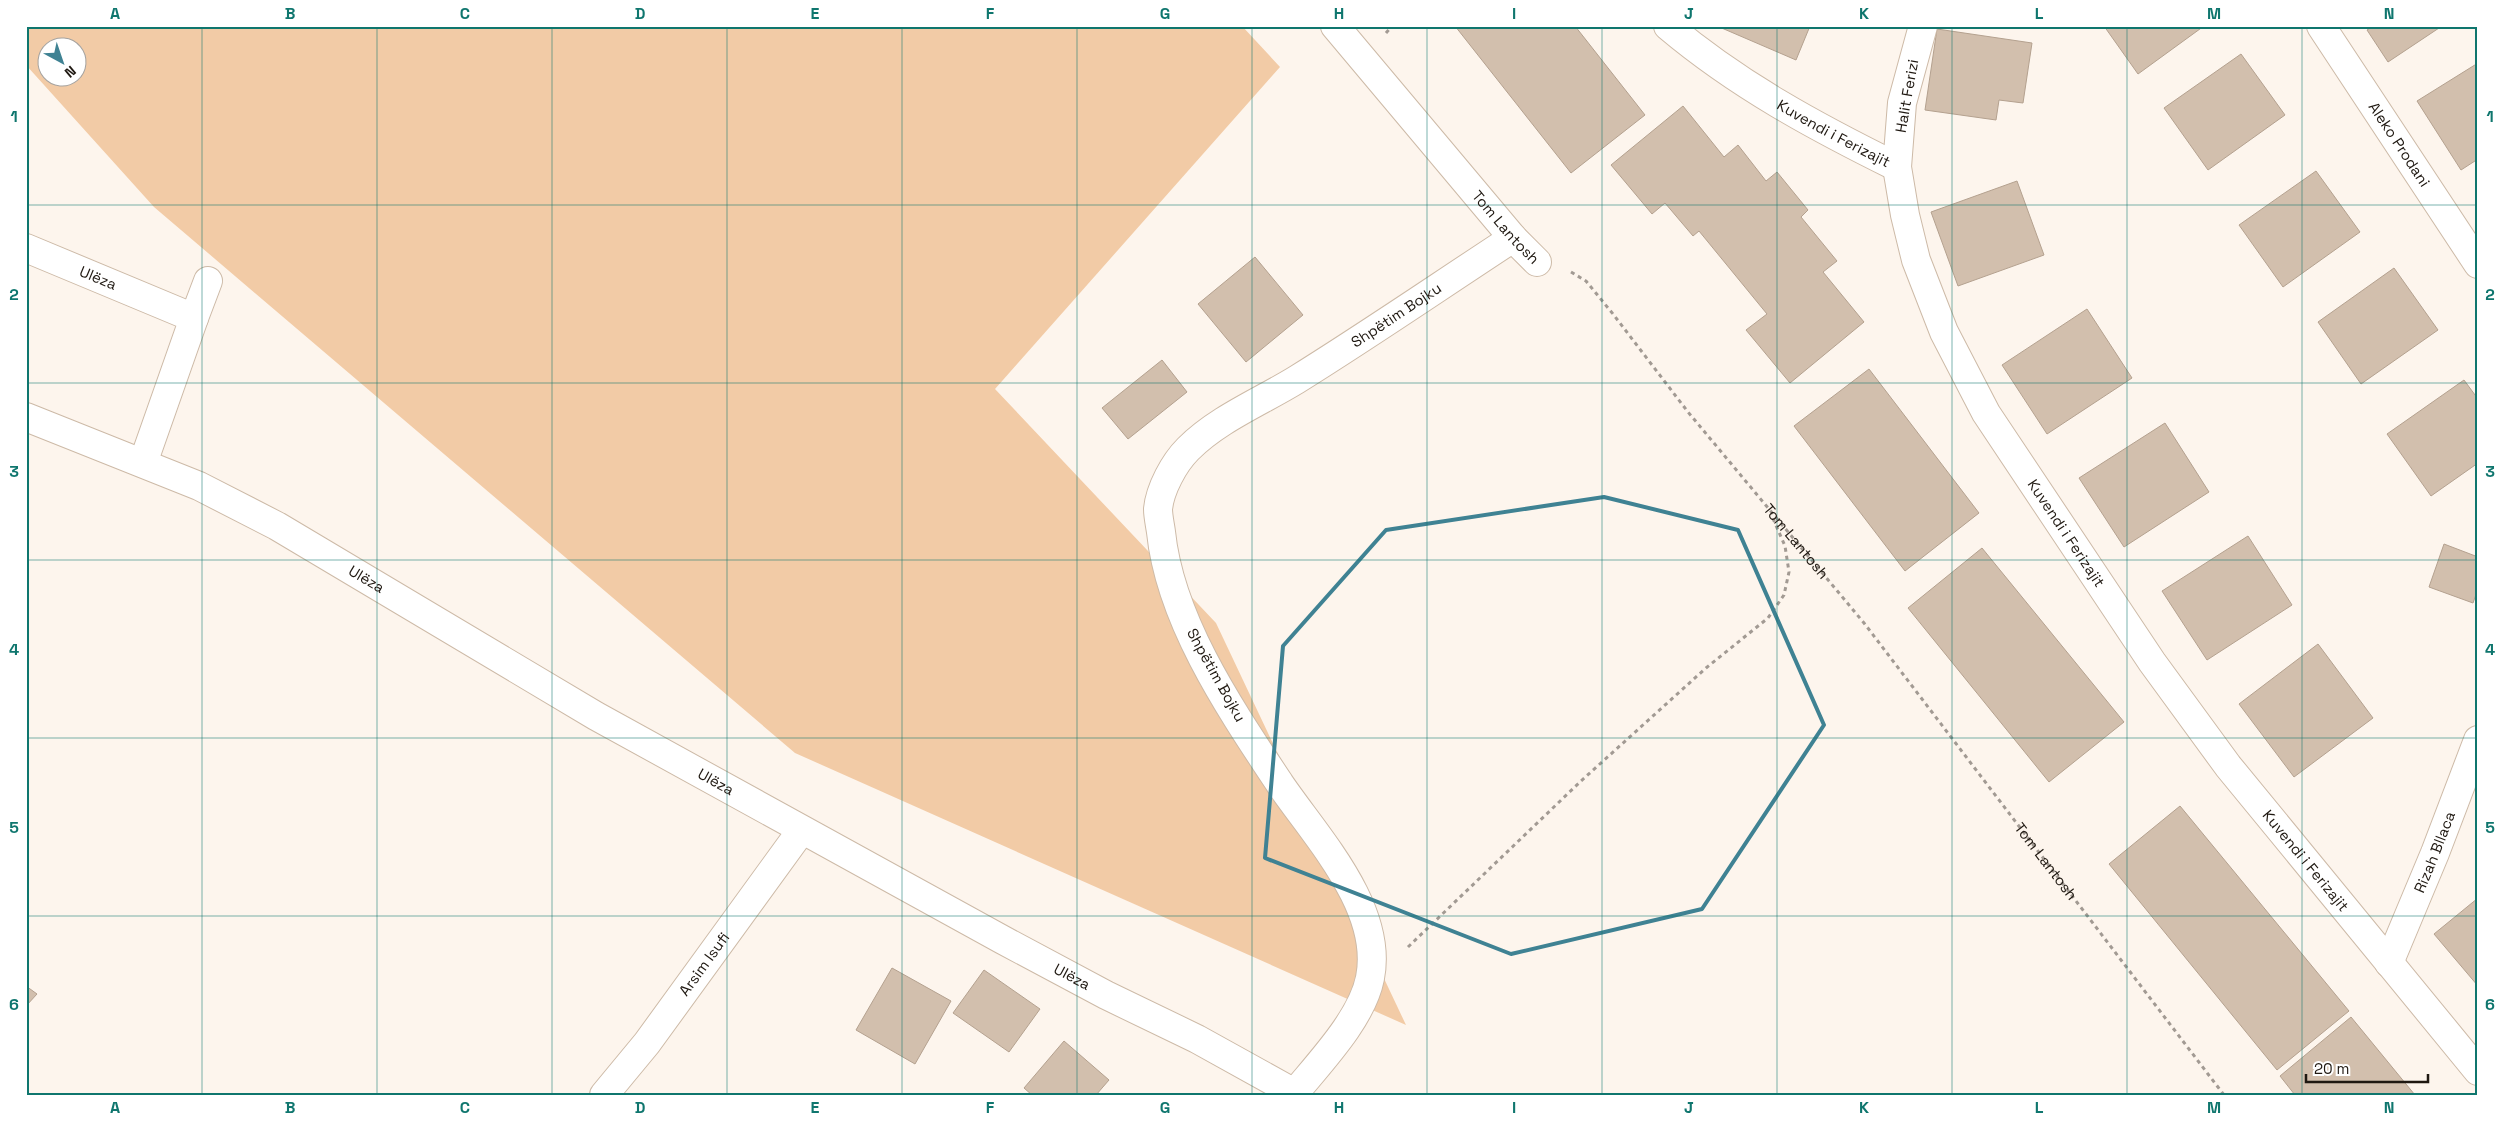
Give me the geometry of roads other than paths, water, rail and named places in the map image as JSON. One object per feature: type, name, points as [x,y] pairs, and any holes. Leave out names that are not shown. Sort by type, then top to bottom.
[{"type":"street","name":"Tom Lantosh","points":[[1335,26],[1513,238],[1537,262]]},
{"type":"street","name":"Kuvendi i Ferizajit","points":[[1668,26],[1742,82],[1819,128],[1897,167],[1904,215],[1916,260],[1944,332],[1986,413],[2152,662],[2228,766],[2478,1071]]},
{"type":"street","name":"Halit Ferizi","points":[[1897,167],[1902,103],[1923,26]]},
{"type":"street","name":"Aleko Prodani","points":[[2322,26],[2478,264]]},
{"type":"street","name":"Shpëtim Bojku","points":[[1295,1094],[1356,1013],[1370,978],[1370,946],[1362,911],[1341,870],[1279,783],[1210,672],[1179,605],[1163,552],[1158,509],[1168,478],[1187,450],[1222,422],[1295,380],[1513,238]]},
{"type":"street","name":"Ulëza","points":[[26,248],[194,318]]},
{"type":"street","points":[[143,464],[208,281]]},
{"type":"street","name":"Ulëza","points":[[26,417],[199,486],[277,526],[524,675],[801,831],[1106,995],[1197,1039],[1295,1094]]},
{"type":"street","name":"Rizah Bllaca","points":[[2389,963],[2435,853],[2478,740]]},
{"type":"street","name":"Arsim Isufi","points":[[604,1095],[648,1042],[801,831]]}]
